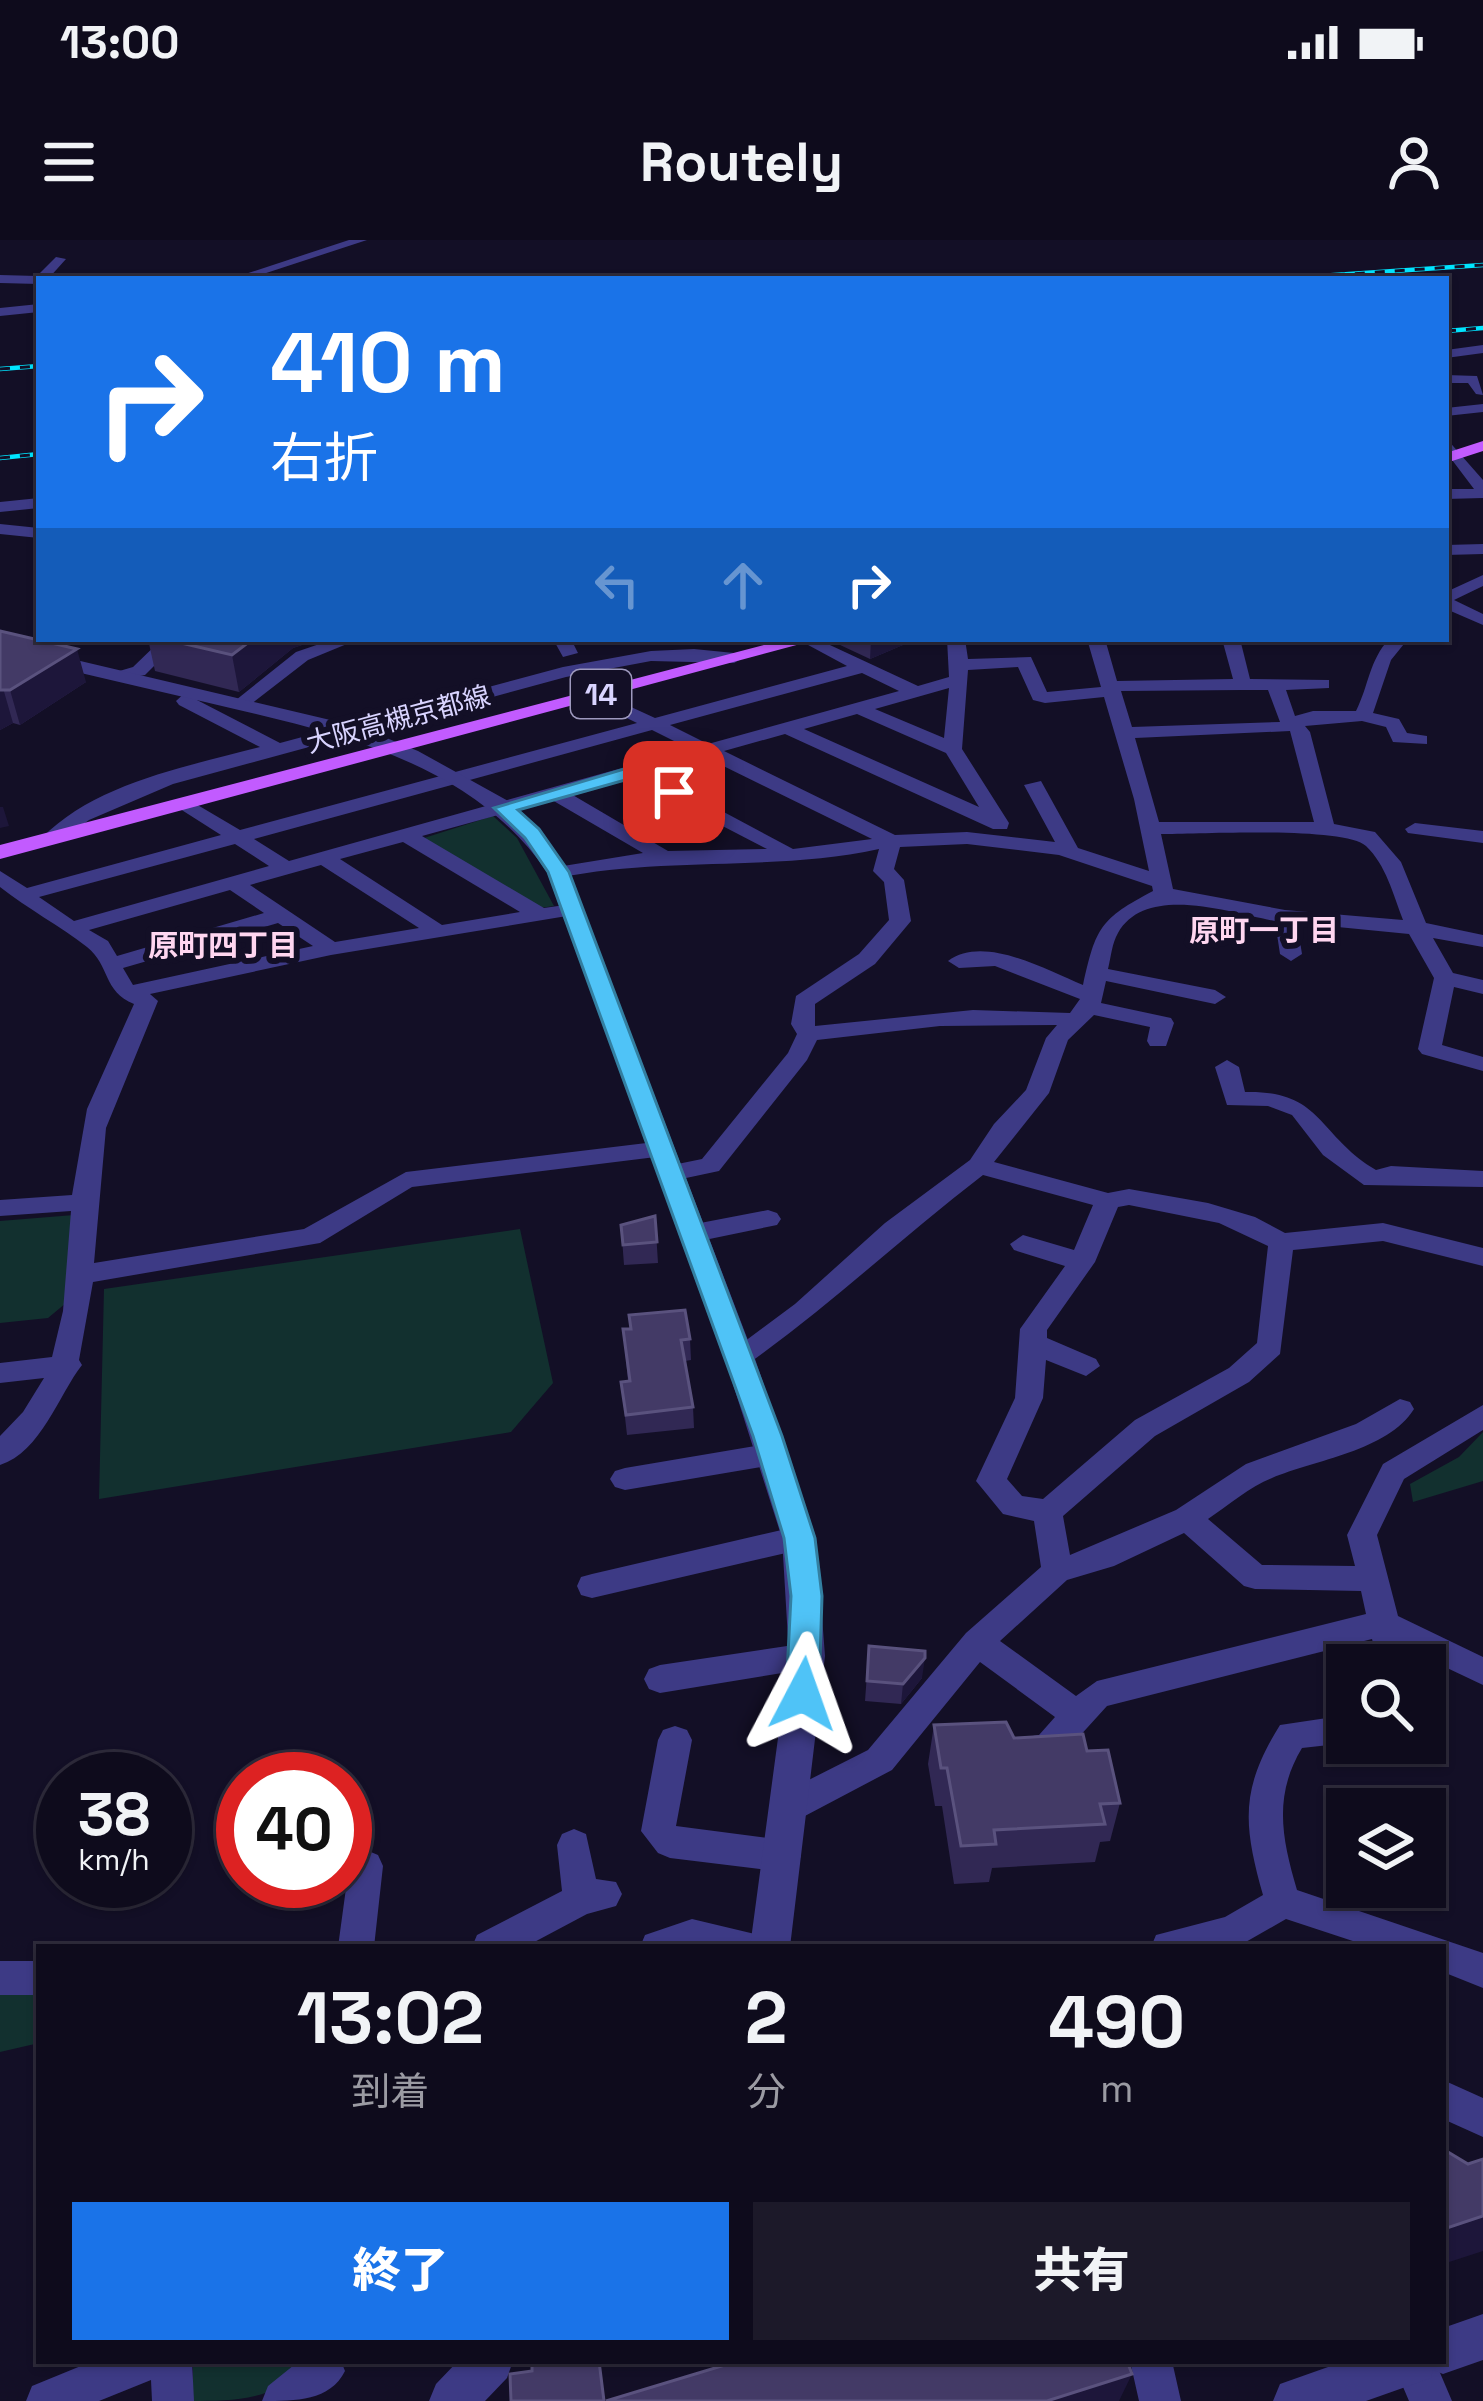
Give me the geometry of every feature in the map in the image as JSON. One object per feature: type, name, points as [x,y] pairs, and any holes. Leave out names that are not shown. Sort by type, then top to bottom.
[{"type":"main road","points":[[1449,452],[1483,446]]},
{"type":"main road","name":"大阪高槻京都線","points":[[0,852],[799,642]]},
{"type":"street","points":[[246,276],[361,240]]},
{"type":"street","points":[[44,276],[61,261]]},
{"type":"street","points":[[4,280],[36,279]]},
{"type":"street","points":[[0,312],[36,308]]},
{"type":"street","points":[[1449,356],[1483,349]]},
{"type":"street","points":[[1449,357],[1483,361]]},
{"type":"street","points":[[1449,379],[1472,379],[1482,391]]},
{"type":"street","points":[[1449,390],[1482,391]]},
{"type":"street","points":[[1449,412],[1483,409]]},
{"type":"street","points":[[1449,452],[1483,492]]},
{"type":"street","points":[[1449,494],[1483,492]]},
{"type":"street","points":[[0,507],[36,503]]},
{"type":"street","points":[[0,529],[36,533]]},
{"type":"street","points":[[1449,550],[1483,549]]},
{"type":"street","points":[[1449,598],[1475,583]]},
{"type":"street","points":[[1449,602],[1483,620]]},
{"type":"street","points":[[122,676],[139,671],[169,642]]},
{"type":"street","points":[[240,704],[302,656],[342,642]]},
{"type":"street","points":[[811,642],[917,692]]},
{"type":"street","points":[[952,748],[956,642]]},
{"type":"street","points":[[1097,642],[1163,888]]},
{"type":"street","points":[[1232,642],[1244,685]]},
{"type":"street","points":[[1362,716],[1370,705],[1375,666],[1396,642]]},
{"type":"street","points":[[0,648],[353,731],[504,808],[532,834],[558,872],[557,913],[667,1161],[740,1356],[800,1538],[807,1656],[770,1944]]},
{"type":"street","points":[[52,838],[66,824],[144,790],[276,748],[568,670],[690,654],[734,658]]},
{"type":"street","points":[[76,927],[917,692],[958,673],[1025,661],[1039,696],[1045,698],[1110,688],[1323,684]]},
{"type":"street","points":[[24,896],[864,667]]},
{"type":"street","points":[[1276,685],[1285,716],[1301,731],[1325,828]]},
{"type":"street","points":[[194,694],[184,701],[276,748]]},
{"type":"street","points":[[594,695],[892,842]]},
{"type":"street","points":[[859,708],[952,748],[1003,830]]},
{"type":"street","points":[[1121,733],[1279,729],[1313,716],[1362,716],[1393,723],[1400,738],[1420,740]]},
{"type":"street","points":[[787,728],[1003,830],[1068,848],[1163,888],[1286,916],[1417,928],[1483,940]]},
{"type":"street","points":[[634,772],[793,855]]},
{"type":"street","points":[[1034,785],[1068,848]]},
{"type":"street","points":[[555,794],[660,854]]},
{"type":"street","points":[[184,802],[286,868]]},
{"type":"street","points":[[1150,828],[1325,828],[1368,836],[1391,862],[1417,928],[1445,978],[1430,1049],[1483,1064]]},
{"type":"street","points":[[1415,829],[1483,837]]},
{"type":"street","points":[[558,872],[660,854],[819,856],[892,842],[1003,830]]},
{"type":"street","points":[[406,835],[557,913]]},
{"type":"street","points":[[808,1034],[802,1024],[804,1001],[867,958],[900,921],[894,880],[884,871],[892,842]]},
{"type":"street","points":[[323,858],[439,932]]},
{"type":"street","points":[[0,877],[47,914],[76,927],[100,946],[126,993],[147,1001],[96,1116],[85,1202],[84,1274],[68,1365],[0,1454]]},
{"type":"street","points":[[233,883],[331,949]]},
{"type":"street","points":[[740,1356],[804,1311],[894,1229],[979,1166],[1003,1129],[1037,1093],[1057,1038],[1087,999],[1105,935],[1117,920],[1163,888]]},
{"type":"street","points":[[126,993],[331,949],[557,913]]},
{"type":"street","points":[[111,965],[281,915]]},
{"type":"street","points":[[1286,916],[1291,954]]},
{"type":"street","points":[[958,961],[996,955],[1087,999],[1163,1023],[1158,1041]]},
{"type":"street","points":[[1445,978],[1483,987]]},
{"type":"street","points":[[808,1034],[931,1017],[1020,1014],[1087,999],[1215,997]]},
{"type":"street","points":[[84,1274],[311,1237],[406,1180],[667,1161],[710,1165],[799,1055],[808,1034]]},
{"type":"street","points":[[1227,1067],[1235,1100],[1270,1099],[1301,1110],[1311,1129],[1355,1170],[1373,1179],[1391,1174],[1483,1179]]},
{"type":"street","points":[[979,1166],[1108,1202],[1129,1197],[1220,1213],[1257,1225],[1281,1242],[1383,1232],[1483,1257]]},
{"type":"street","points":[[1373,1179],[1383,1232]]},
{"type":"street","points":[[0,1208],[85,1202]]},
{"type":"street","points":[[1048,1512],[1013,1506],[991,1481],[1029,1398],[1034,1329],[1082,1262],[1108,1202]]},
{"type":"street","points":[[694,1234],[768,1219]]},
{"type":"street","points":[[1048,1512],[1145,1428],[1239,1376],[1270,1347],[1281,1242]]},
{"type":"street","points":[[1023,1244],[1082,1262]]},
{"type":"street","points":[[1033,1343],[1087,1366]]},
{"type":"street","points":[[0,1373],[68,1365]]},
{"type":"street","points":[[791,1806],[880,1760],[976,1642],[1057,1571],[1103,1557],[1187,1518],[1256,1472],[1351,1438],[1400,1409]]},
{"type":"street","points":[[1389,1644],[1363,1535],[1394,1472],[1483,1416]]},
{"type":"street","points":[[625,1479],[773,1454]]},
{"type":"street","points":[[1048,1512],[1057,1571]]},
{"type":"street","points":[[1187,1518],[1255,1577],[1373,1579]]},
{"type":"street","points":[[592,1586],[800,1538]]},
{"type":"street","points":[[1000,1742],[1045,1751],[1097,1695],[1383,1624],[1483,1672]]},
{"type":"street","points":[[976,1642],[1078,1715]]},
{"type":"street","points":[[660,1679],[807,1656]]},
{"type":"street","points":[[909,1724],[954,1733]]},
{"type":"street","points":[[1283,1902],[1261,1826],[1271,1766],[1292,1735],[1326,1731]]},
{"type":"street","points":[[675,1740],[658,1831],[670,1842],[784,1856]]},
{"type":"street","points":[[496,1944],[592,1897],[574,1845]]},
{"type":"street","points":[[1182,1944],[1232,1932],[1283,1902],[1415,1944]]},
{"type":"street","points":[[356,1944],[361,1908]]},
{"type":"street","points":[[667,1944],[692,1936],[731,1944]]},
{"type":"street","points":[[1446,1955],[1483,1971]]},
{"type":"street","points":[[0,1978],[36,1978]]},
{"type":"street","points":[[1446,2100],[1483,2118]]},
{"type":"street","points":[[1446,2350],[1483,2337]]},
{"type":"street","points":[[47,2401],[138,2364]]},
{"type":"street","points":[[171,2364],[172,2401]]},
{"type":"street","points":[[283,2401],[324,2371],[321,2364]]},
{"type":"street","points":[[453,2401],[487,2364]]},
{"type":"street","points":[[1151,2364],[1160,2401]]},
{"type":"street","points":[[1297,2401],[1404,2364]]},
{"type":"street","points":[[1414,2364],[1431,2401]]},
{"type":"green space","points":[[493,816],[517,838],[554,906],[540,908],[421,839]]},
{"type":"green space","points":[[74,1215],[66,1303],[48,1318],[0,1323],[0,1221]]},
{"type":"green space","points":[[520,1229],[553,1383],[511,1432],[99,1499],[104,1289]]},
{"type":"green space","points":[[1483,1432],[1483,1481],[1413,1502],[1410,1484],[1459,1457]]},
{"type":"green space","points":[[36,1992],[36,2044],[0,2052],[0,1993]]},
{"type":"green space","points":[[193,2364],[297,2364],[270,2391],[240,2399],[193,2401]]},
{"type":"building","points":[[0,631],[77,649],[10,690],[0,690]]},
{"type":"building","points":[[177,642],[249,642],[232,655]]},
{"type":"building","points":[[655,1216],[657,1242],[623,1245],[621,1225]]},
{"type":"building","points":[[685,1310],[690,1339],[681,1340],[693,1407],[626,1415],[621,1382],[630,1381],[623,1329],[631,1329],[629,1315]]},
{"type":"building","points":[[869,1646],[925,1651],[925,1658],[903,1684],[867,1681]]},
{"type":"building","points":[[1006,1722],[1014,1738],[1083,1734],[1087,1751],[1108,1750],[1120,1803],[1100,1804],[1105,1824],[994,1830],[996,1844],[961,1846],[934,1725]]},
{"type":"building","points":[[1446,2151],[1468,2164],[1483,2159],[1483,2216],[1446,2228]]},
{"type":"building","points":[[532,2364],[599,2364],[604,2401],[511,2401],[510,2374],[532,2371]]},
{"type":"building","points":[[728,2364],[1128,2364],[1132,2374],[1047,2401],[606,2401]]},
{"type":"railway","points":[[1320,276],[1483,265]]},
{"type":"railway","points":[[1449,331],[1483,328]]},
{"type":"railway","points":[[0,369],[36,366]]},
{"type":"railway","points":[[0,458],[36,454]]},
{"type":"district","name":"原町一丁目","points":[[1264,930]]},
{"type":"district","name":"原町四丁目","points":[[223,945]]},
{"type":"route","points":[[674,792],[634,772],[504,808],[532,834],[558,872],[767,1436],[800,1538],[806,1596],[803,1694]]}]
